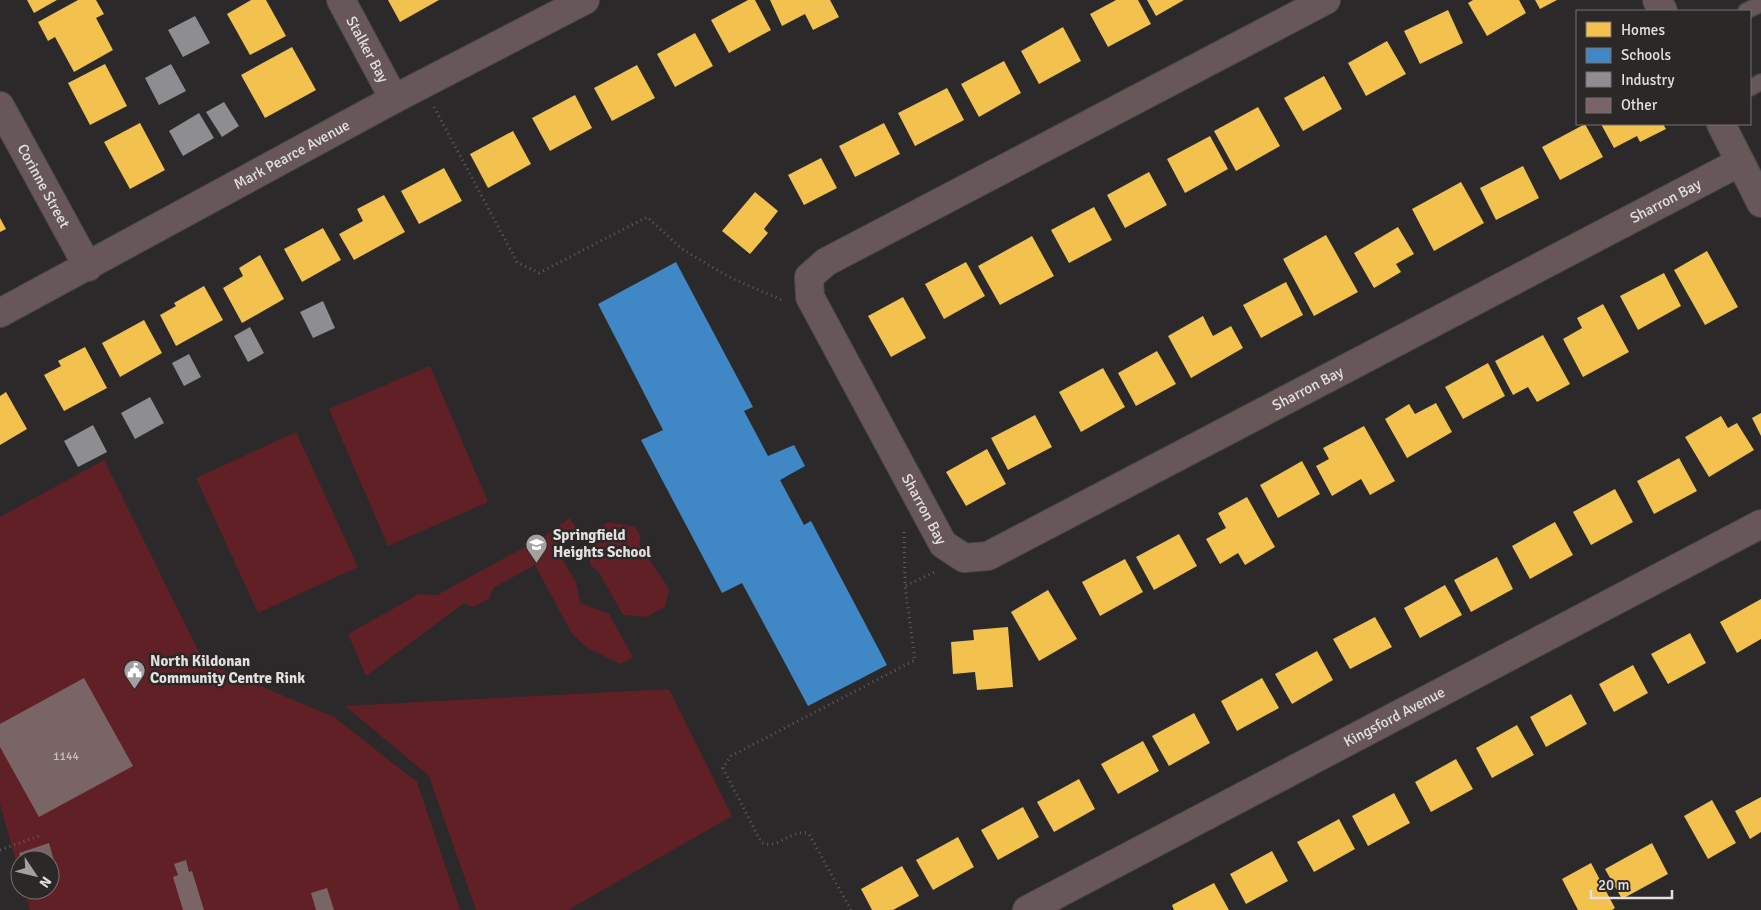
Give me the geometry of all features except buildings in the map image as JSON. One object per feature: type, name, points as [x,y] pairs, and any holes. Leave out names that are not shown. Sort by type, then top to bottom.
[{"type":"street","name":"Stalker Bay","points":[[342,0],[394,99]]},
{"type":"street","name":"Mark Pearce Avenue","points":[[0,313],[88,267],[394,99],[585,0]]},
{"type":"street","name":"Sharron Bay","points":[[1326,0],[826,262],[809,277],[810,297],[943,544],[964,558],[988,556],[1740,162]]},
{"type":"street","name":"Corinne Street","points":[[0,106],[88,267]]},
{"type":"street","points":[[1722,125],[1761,203]]},
{"type":"street","name":"Kingsford Avenue","points":[[1027,910],[1761,524]]},
{"type":"lane","points":[[1748,10],[1761,4]]},
{"type":"path","points":[[423,84],[517,262],[539,273],[647,217],[682,249],[729,277],[787,302],[813,301]]},
{"type":"path","points":[[851,910],[809,834],[801,832],[772,845],[761,842],[723,768],[730,756],[915,660],[905,586]]},
{"type":"path","points":[[0,850],[39,836]]},
{"type":"shaded area","points":[[430,366],[488,502],[388,546],[329,409]]},
{"type":"shaded area","points":[[296,432],[358,567],[258,613],[196,478]]},
{"type":"shaded area","name":"North Kildonan Community Centre Rink","points":[[104,460],[204,662],[334,717],[417,782],[460,910],[30,910],[27,900],[60,900],[60,850],[13,850],[0,804],[0,517]]},
{"type":"shaded area","points":[[569,518],[577,529],[558,543],[556,550],[576,582],[580,603],[609,614],[633,657],[620,664],[586,647],[572,634],[535,565],[493,588],[489,599],[473,607],[464,603],[366,676],[348,634],[419,594],[437,595],[545,536]]},
{"type":"shaded area","points":[[608,522],[635,527],[641,537],[639,544],[669,589],[665,607],[646,617],[623,615],[600,574],[590,564],[591,534]]},
{"type":"shaded area","points":[[669,689],[732,816],[568,910],[476,910],[429,776],[345,706]]},
{"type":"place","name":"Springfield Heights School","points":[[537,563]]},
{"type":"place","name":"North Kildonan Community Centre Rink","points":[[134,689]]}]
